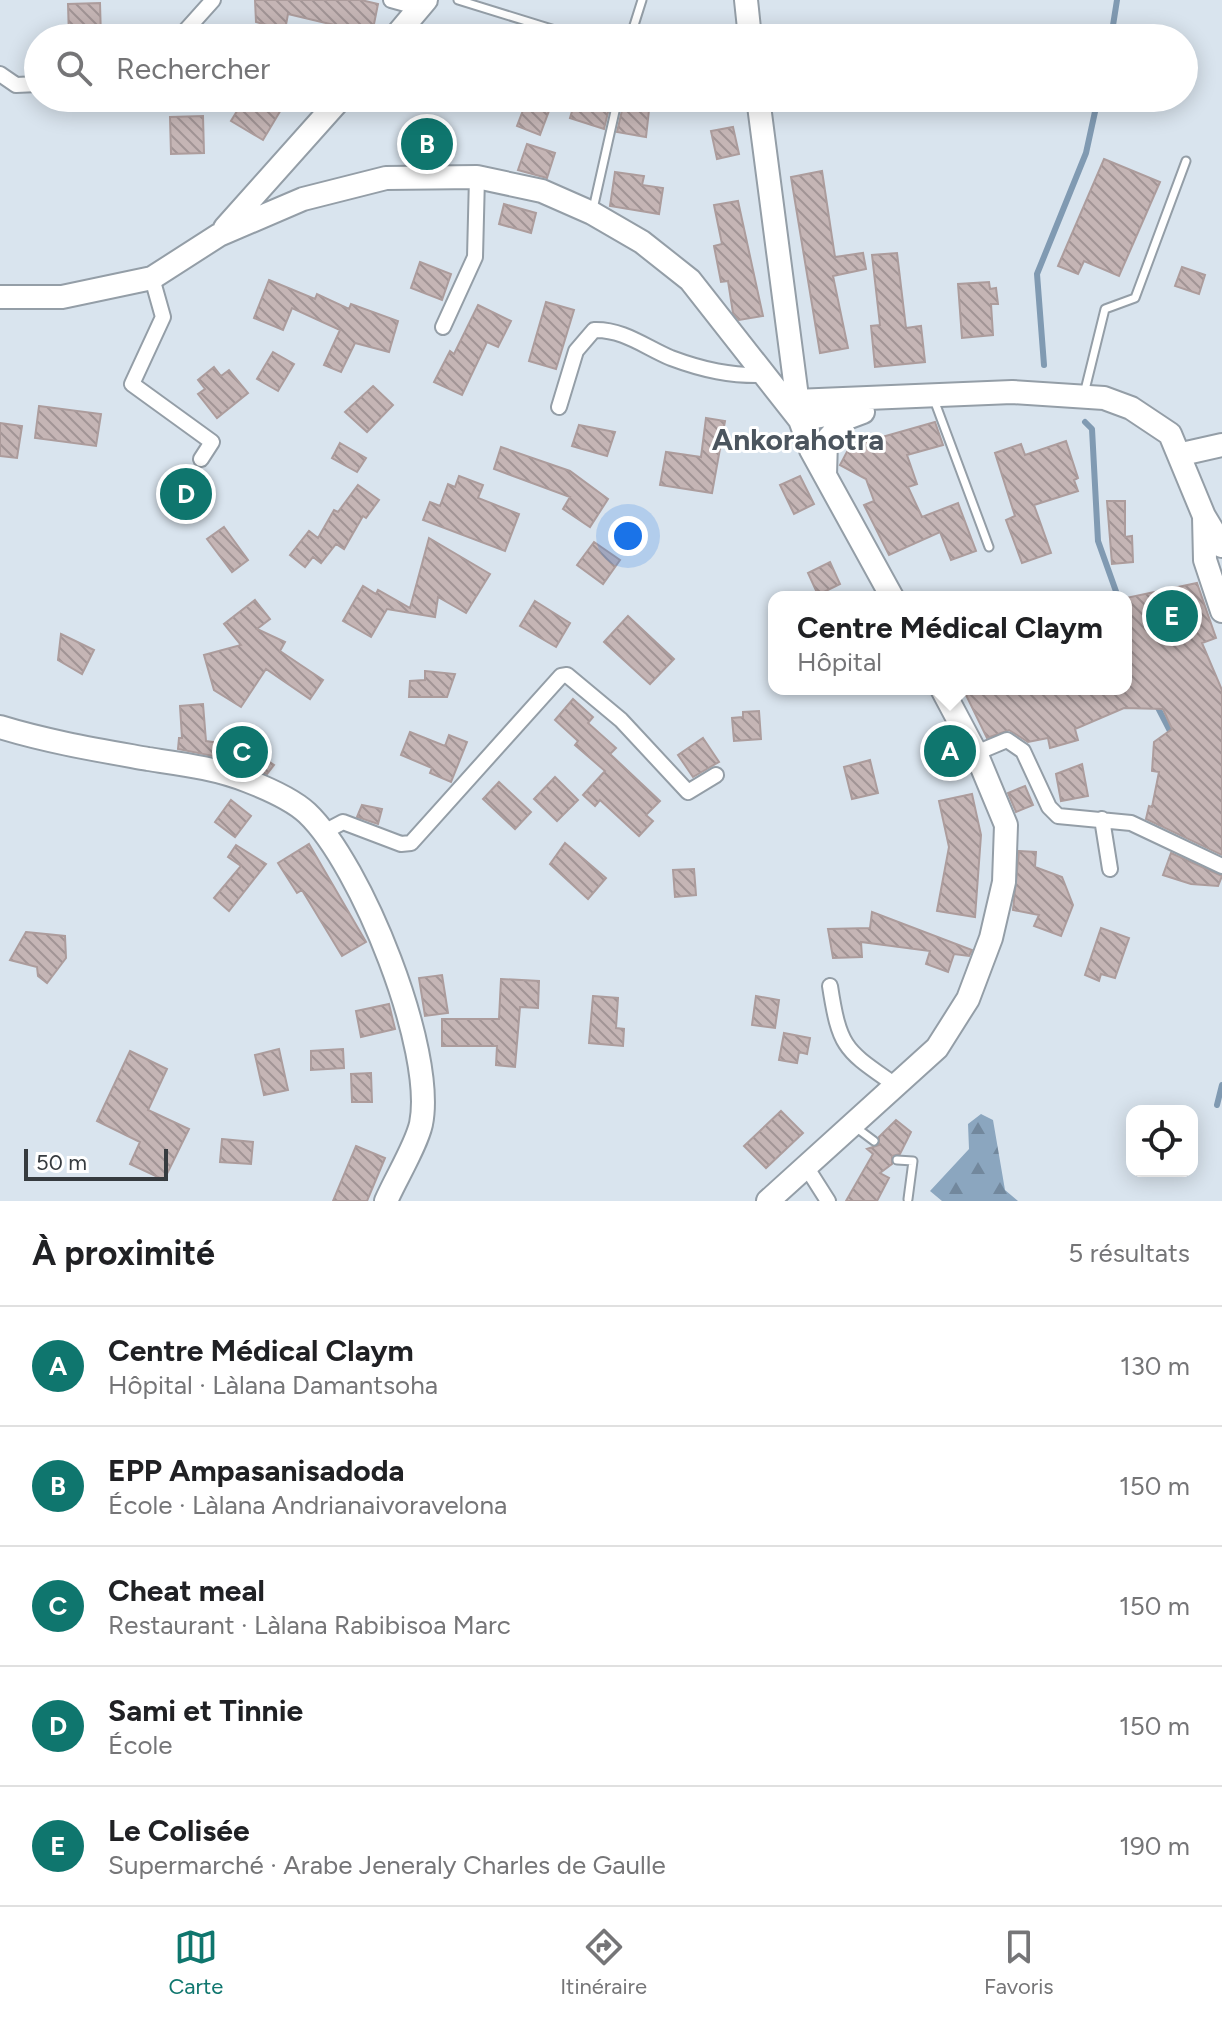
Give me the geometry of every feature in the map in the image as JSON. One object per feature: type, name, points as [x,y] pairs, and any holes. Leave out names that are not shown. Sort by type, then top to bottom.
[{"type":"main road","points":[[746,0],[749,24]]},
{"type":"main road","points":[[406,24],[423,4]]},
{"type":"main road","points":[[219,235],[329,112]]},
{"type":"main road","points":[[760,112],[797,410],[825,476],[889,591]]},
{"type":"main road","points":[[280,169],[285,190],[303,199]]},
{"type":"main road","points":[[0,297],[62,297],[152,278],[219,235],[303,199],[386,178],[477,177],[542,191],[592,213],[642,242],[690,280],[764,375],[797,410]]},
{"type":"main road","points":[[764,375],[782,373],[791,365]]},
{"type":"main road","points":[[797,410],[933,395],[1012,392],[1104,398],[1153,421],[1170,434],[1182,454],[1204,516],[1222,546]]},
{"type":"main road","points":[[797,410],[887,403],[933,395]]},
{"type":"main road","points":[[825,476],[826,441],[847,418],[887,403]]},
{"type":"main road","points":[[1182,454],[1222,445]]},
{"type":"main road","points":[[1204,516],[1205,560],[1222,611]]},
{"type":"main road","points":[[768,1201],[898,1087],[937,1048],[968,999],[991,938],[1004,882],[1006,825],[976,753],[945,695]]},
{"type":"main road","points":[[0,727],[49,742],[212,770],[248,781],[304,810],[324,832],[360,891],[387,951],[423,1070],[421,1125],[386,1201]]},
{"type":"street","points":[[192,24],[213,0]]},
{"type":"street","points":[[391,0],[423,4]]},
{"type":"street","points":[[0,74],[16,85],[24,85]]},
{"type":"street","points":[[443,327],[475,257],[477,177]]},
{"type":"street","points":[[152,278],[163,317],[132,384],[212,442],[201,459]]},
{"type":"street","points":[[559,407],[576,351],[594,330],[619,333],[671,358],[730,376],[764,375]]},
{"type":"street","points":[[324,832],[343,822],[401,844],[411,843],[561,676],[567,675],[621,720],[688,792],[716,775]]},
{"type":"street","points":[[976,753],[1012,737],[1023,751],[1049,807],[1058,816],[1131,823],[1222,866]]},
{"type":"street","points":[[1102,819],[1110,869]]},
{"type":"street","points":[[830,986],[836,1025],[849,1052],[898,1087]]},
{"type":"street","points":[[807,1168],[828,1201]]},
{"type":"lane","points":[[458,0],[536,24]]},
{"type":"lane","points":[[634,24],[642,0]]},
{"type":"lane","points":[[592,213],[615,112]]},
{"type":"lane","points":[[1084,397],[1105,309],[1135,298],[1186,161]]},
{"type":"lane","points":[[933,395],[989,547]]},
{"type":"lane","points":[[853,1125],[874,1141]]},
{"type":"lane","points":[[897,1160],[913,1161],[908,1199]]},
{"type":"green space","points":[[981,1114],[993,1120],[1005,1190],[1018,1201],[942,1201],[930,1191],[969,1149],[968,1124]]},
{"type":"building","points":[[255,0],[361,0],[378,4],[374,24],[330,24],[288,14],[286,24],[256,22]]},
{"type":"building","points":[[100,3],[101,24],[69,24],[68,4]]},
{"type":"building","points":[[236,112],[280,112],[263,140],[231,121]]},
{"type":"building","points":[[522,112],[549,112],[540,135],[517,126]]},
{"type":"building","points":[[572,112],[608,112],[604,129],[570,118]]},
{"type":"building","points":[[622,112],[649,112],[646,137],[617,132]]},
{"type":"building","points":[[203,116],[204,153],[171,154],[170,117]]},
{"type":"building","points":[[733,127],[739,154],[717,159],[711,131]]},
{"type":"building","points":[[527,144],[555,153],[547,178],[518,170]]},
{"type":"building","points":[[1104,159],[1160,182],[1119,276],[1084,261],[1078,274],[1058,266]]},
{"type":"building","points":[[822,171],[835,257],[863,253],[866,269],[833,276],[848,348],[820,353],[791,177]]},
{"type":"building","points":[[615,172],[644,176],[642,185],[663,188],[659,214],[610,206]]},
{"type":"building","points":[[738,201],[763,316],[739,320],[733,313],[728,281],[721,282],[714,246],[722,244],[714,205]]},
{"type":"building","points":[[504,204],[536,213],[531,233],[499,224]]},
{"type":"building","points":[[897,253],[906,328],[921,326],[925,362],[875,367],[871,326],[880,325],[872,255]]},
{"type":"building","points":[[420,262],[451,274],[442,300],[411,288]]},
{"type":"building","points":[[1182,267],[1205,275],[1199,294],[1175,286]]},
{"type":"building","points":[[269,280],[315,299],[317,294],[349,309],[351,304],[398,321],[389,352],[355,343],[341,372],[324,365],[340,330],[292,308],[283,330],[254,318]]},
{"type":"building","points":[[989,282],[990,289],[996,288],[998,304],[991,304],[993,335],[962,338],[958,284]]},
{"type":"building","points":[[546,302],[574,310],[556,369],[529,361]]},
{"type":"building","points":[[478,305],[511,321],[498,347],[487,342],[462,395],[434,382],[450,351],[454,354]]},
{"type":"building","points":[[273,352],[294,364],[278,391],[257,379]]},
{"type":"building","points":[[214,367],[221,376],[229,370],[248,393],[217,418],[198,394],[205,389],[198,380]]},
{"type":"building","points":[[373,386],[393,405],[367,432],[345,412]]},
{"type":"building","points":[[39,406],[101,414],[96,446],[35,438]]},
{"type":"building","points":[[706,418],[725,421],[712,493],[660,485],[666,452],[701,457]]},
{"type":"building","points":[[935,422],[943,445],[907,455],[917,484],[908,487],[922,517],[958,503],[976,551],[951,560],[940,532],[889,555],[864,505],[874,501],[866,479],[840,465],[850,446]]},
{"type":"building","points":[[0,423],[22,426],[17,458],[0,456]]},
{"type":"building","points":[[579,425],[615,432],[607,456],[572,446]]},
{"type":"building","points":[[1066,441],[1078,478],[1074,480],[1078,491],[1034,505],[1051,553],[1022,563],[1006,520],[1015,516],[995,453],[1021,444],[1025,455]]},
{"type":"building","points":[[340,443],[366,458],[357,472],[332,458]]},
{"type":"building","points":[[501,447],[570,471],[608,499],[590,527],[563,509],[570,497],[494,469]]},
{"type":"building","points":[[459,476],[483,485],[478,498],[519,514],[505,551],[423,520],[430,502],[440,506],[448,484],[455,487]]},
{"type":"building","points":[[800,476],[814,504],[794,514],[780,485]]},
{"type":"building","points":[[358,485],[379,500],[366,518],[363,516],[344,549],[336,544],[321,563],[313,557],[305,567],[290,555],[309,531],[318,538],[334,510],[338,512]]},
{"type":"building","points":[[1107,501],[1125,501],[1125,537],[1132,536],[1133,562],[1112,564]]},
{"type":"building","points":[[224,527],[248,560],[232,572],[207,539]]},
{"type":"building","points":[[429,538],[490,574],[466,613],[438,597],[435,617],[387,609],[371,637],[343,621],[363,586],[376,594],[378,590],[410,608]]},
{"type":"building","points":[[594,542],[620,560],[603,584],[577,565]]},
{"type":"building","points":[[830,562],[840,584],[826,591],[816,591],[808,573]]},
{"type":"building","points":[[1197,583],[1216,638],[1202,643],[1222,690],[1222,855],[1146,819],[1149,806],[1152,807],[1159,772],[1152,771],[1154,742],[1172,729],[1163,709],[1124,708],[1075,729],[1078,740],[1050,748],[1048,738],[1028,742],[1009,730],[987,738],[966,695],[1132,695],[1132,597]]},
{"type":"building","points":[[255,600],[270,619],[257,629],[285,642],[280,651],[323,680],[310,699],[266,669],[241,707],[214,690],[204,655],[241,645],[224,624]]},
{"type":"building","points":[[535,601],[570,623],[556,647],[520,626]]},
{"type":"building","points":[[628,616],[674,659],[650,684],[604,642]]},
{"type":"building","points":[[61,634],[94,650],[82,674],[58,660]]},
{"type":"building","points":[[425,671],[455,674],[447,697],[409,697],[410,681],[425,680]]},
{"type":"building","points":[[573,699],[593,717],[588,723],[616,748],[610,754],[660,801],[646,815],[653,821],[639,836],[600,800],[595,806],[583,795],[605,771],[575,745],[578,741],[555,720]]},
{"type":"building","points":[[203,704],[206,741],[234,745],[237,740],[274,765],[267,774],[228,759],[178,749],[179,738],[182,738],[180,706]]},
{"type":"building","points":[[759,711],[761,739],[734,741],[732,718],[743,717],[743,712]]},
{"type":"building","points":[[410,732],[445,746],[449,735],[467,742],[451,782],[430,773],[432,768],[401,755]]},
{"type":"building","points":[[703,738],[719,762],[693,777],[678,755]]},
{"type":"building","points":[[870,760],[878,793],[852,799],[844,767]]},
{"type":"building","points":[[1082,764],[1088,796],[1061,801],[1056,774]]},
{"type":"building","points":[[555,777],[578,800],[557,821],[534,799]]},
{"type":"building","points":[[499,782],[531,812],[515,829],[483,799]]},
{"type":"building","points":[[1025,786],[1033,805],[1016,812],[1008,793]]},
{"type":"building","points":[[972,794],[981,835],[975,917],[937,911],[949,847],[939,801]]},
{"type":"building","points":[[231,800],[251,816],[235,837],[215,822]]},
{"type":"building","points":[[362,805],[382,809],[378,824],[357,817]]},
{"type":"building","points":[[565,843],[606,878],[588,899],[550,864]]},
{"type":"building","points":[[309,844],[366,942],[342,956],[302,890],[297,893],[278,863]]},
{"type":"building","points":[[236,845],[266,864],[229,911],[214,898],[241,866],[228,857]]},
{"type":"building","points":[[1019,851],[1036,852],[1035,867],[1062,877],[1073,905],[1061,936],[1034,926],[1039,915],[1013,910]]},
{"type":"building","points":[[1171,853],[1222,876],[1218,886],[1191,884],[1163,875]]},
{"type":"building","points":[[694,869],[696,895],[675,897],[673,870]]},
{"type":"building","points":[[872,912],[972,950],[969,956],[954,954],[948,972],[926,964],[930,951],[861,942],[862,957],[833,958],[828,929],[870,928]]},
{"type":"building","points":[[1101,928],[1129,938],[1115,978],[1101,974],[1099,981],[1085,975]]},
{"type":"building","points":[[26,932],[65,936],[66,958],[47,983],[38,976],[37,967],[10,960]]},
{"type":"building","points":[[442,975],[448,1013],[425,1016],[419,978]]},
{"type":"building","points":[[501,979],[539,981],[538,1008],[520,1007],[515,1067],[496,1065],[497,1046],[442,1046],[442,1019],[499,1019]]},
{"type":"building","points":[[593,996],[618,998],[616,1028],[624,1029],[623,1046],[589,1043]]},
{"type":"building","points":[[756,996],[779,1000],[775,1028],[752,1025]]},
{"type":"building","points":[[389,1004],[395,1029],[361,1037],[356,1011]]},
{"type":"building","points":[[784,1033],[810,1038],[807,1054],[799,1052],[797,1063],[779,1060]]},
{"type":"building","points":[[279,1049],[288,1090],[264,1095],[255,1055]]},
{"type":"building","points":[[343,1049],[344,1068],[311,1070],[311,1051]]},
{"type":"building","points":[[130,1051],[167,1069],[148,1110],[189,1129],[164,1180],[130,1164],[140,1142],[97,1121]]},
{"type":"building","points":[[371,1073],[372,1102],[352,1102],[351,1074]]},
{"type":"building","points":[[781,1111],[803,1133],[766,1168],[744,1146]]},
{"type":"building","points":[[896,1120],[911,1132],[900,1154],[892,1156],[892,1164],[880,1173],[889,1178],[877,1201],[846,1201],[873,1154],[867,1149],[879,1145],[879,1137]]},
{"type":"building","points":[[222,1139],[253,1142],[251,1164],[220,1162]]},
{"type":"building","points":[[356,1146],[385,1158],[367,1201],[333,1201]]},
{"type":"waterway","points":[[1113,24],[1117,0]]},
{"type":"waterway","points":[[1044,365],[1037,274],[1086,153],[1095,112]]},
{"type":"waterway","points":[[1085,422],[1092,429],[1098,541],[1116,591]]},
{"type":"waterway","points":[[1155,702],[1172,735]]},
{"type":"waterway","points":[[1217,1105],[1222,1085]]},
{"type":"place","name":"EPP Ampasanisadoda","points":[[427,144]]},
{"type":"place","name":"Sami et Tinnie","points":[[186,494]]},
{"type":"place","name":"Le Colisée","points":[[1172,616]]},
{"type":"place","name":"Centre Médical Claym","points":[[950,751]]},
{"type":"place","name":"Cheat meal","points":[[242,752]]},
{"type":"district","name":"Ankorahotra","points":[[798,439]]}]
